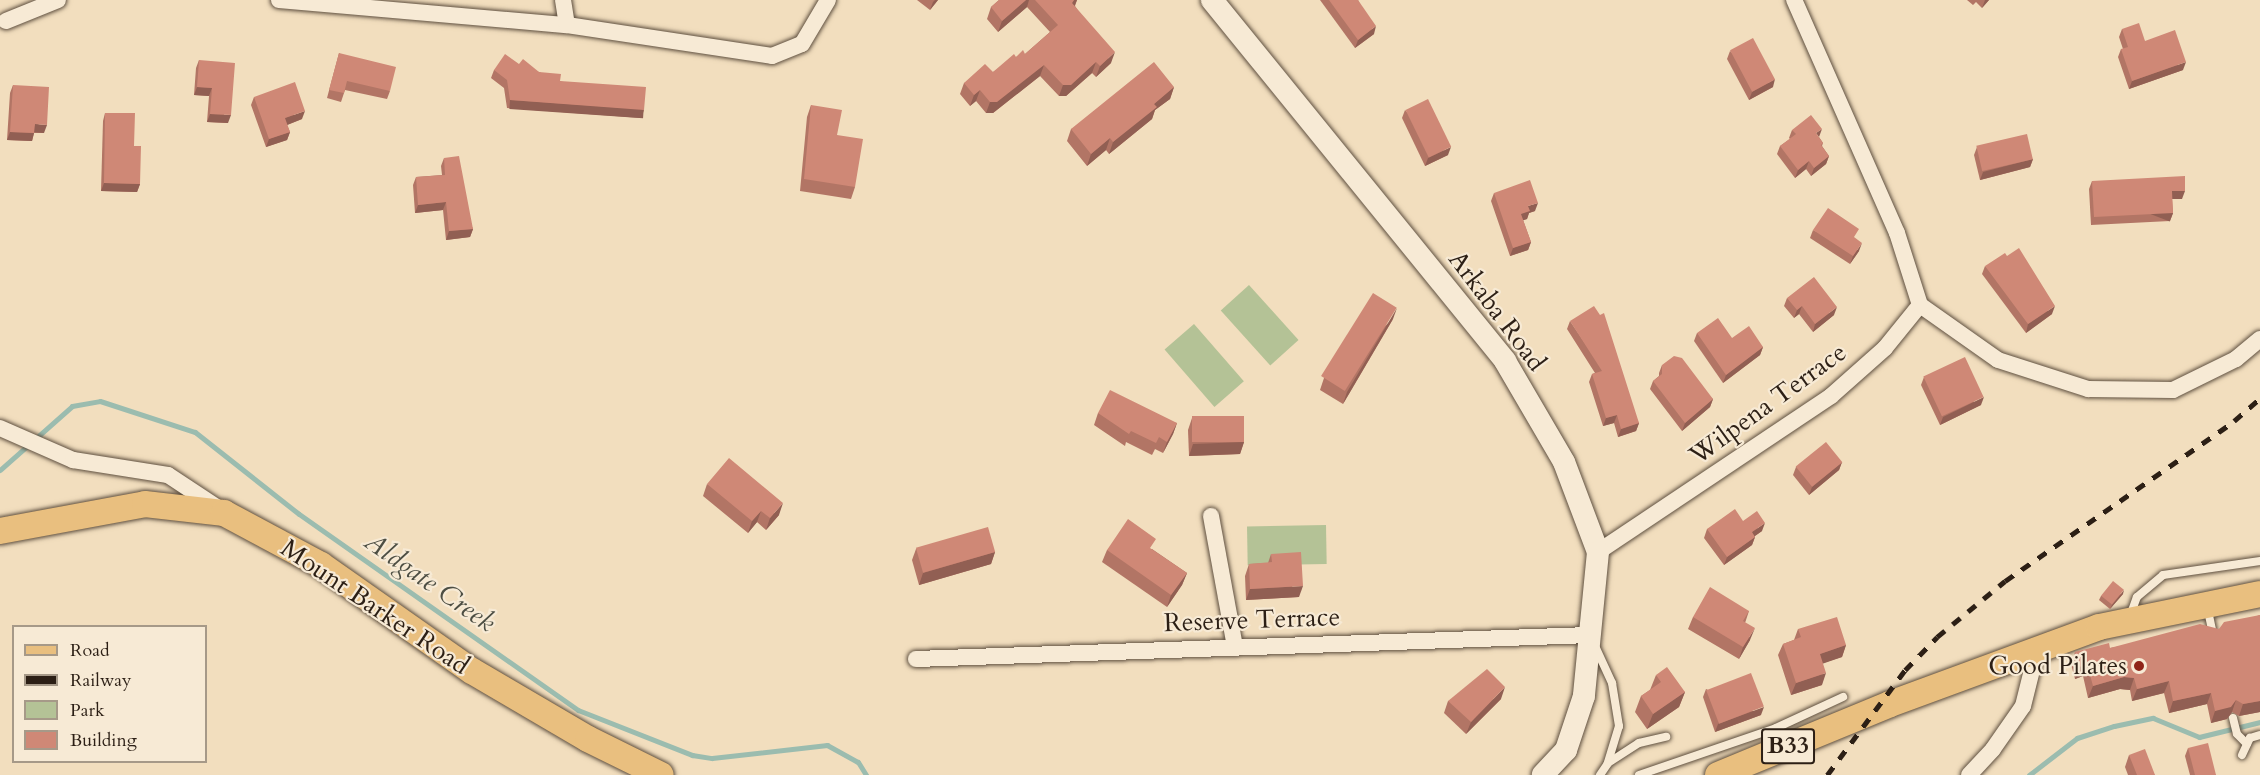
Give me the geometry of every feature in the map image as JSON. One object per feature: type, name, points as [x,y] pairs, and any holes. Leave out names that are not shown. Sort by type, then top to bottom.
[{"type":"main road","name":"Mount Barker Road","points":[[0,531],[145,504],[224,513],[321,565],[472,671],[588,739],[661,775]]},
{"type":"main road","name":"B33","points":[[1718,775],[1890,704],[2037,650],[2128,620],[2260,594]]},
{"type":"street","points":[[6,21],[58,0]]},
{"type":"street","points":[[279,0],[567,25],[772,56],[802,44],[828,0]]},
{"type":"street","points":[[563,0],[567,25]]},
{"type":"street","name":"Arkaba Road","points":[[1212,0],[1505,361],[1564,462],[1598,552],[1584,696],[1566,750],[1544,775]]},
{"type":"street","points":[[1794,0],[1897,232],[1920,305],[1998,360],[2088,390],[2172,390],[2236,359],[2260,339]]},
{"type":"street","name":"Wilpena Terrace","points":[[1598,552],[1831,396],[1885,348],[1920,305]]},
{"type":"street","points":[[0,428],[73,460],[168,475],[224,513]]},
{"type":"street","points":[[1211,516],[1235,647]]},
{"type":"street","name":"Reserve Terrace","points":[[916,659],[1591,635]]},
{"type":"street","points":[[1969,775],[1994,749],[2023,706],[2037,650]]},
{"type":"lane","points":[[2128,620],[2137,597],[2163,575],[2260,561]]},
{"type":"lane","points":[[2206,603],[2213,635]]},
{"type":"lane","points":[[1591,635],[1612,683],[1619,726],[1608,763],[1600,775]]},
{"type":"lane","points":[[1638,775],[1776,728],[1843,697]]},
{"type":"lane","points":[[2233,718],[2237,735],[2247,744]]},
{"type":"lane","points":[[2242,755],[2250,738],[2260,735]]},
{"type":"lane","points":[[1608,763],[1639,743],[1666,737]]},
{"type":"green space","points":[[1249,285],[1299,340],[1270,365],[1221,310]]},
{"type":"green space","points":[[1194,324],[1244,381],[1214,407],[1165,350]]},
{"type":"green space","points":[[1326,525],[1327,564],[1248,565],[1247,526]]},
{"type":"building","points":[[999,0],[1026,0],[1002,21],[991,7]]},
{"type":"building","points":[[1035,0],[1074,0],[1072,3],[1115,52],[1100,66],[1096,62],[1071,85],[1063,85],[1044,65],[997,102],[990,102],[980,90],[974,95],[964,83],[985,64],[993,72],[1014,54],[1016,57],[1023,50],[1025,54],[1058,25]]},
{"type":"building","points":[[1329,0],[1358,0],[1376,26],[1358,40]]},
{"type":"building","points":[[2139,23],[2145,41],[2175,30],[2186,62],[2132,81],[2121,49],[2128,47],[2122,29]]},
{"type":"building","points":[[1753,38],[1775,79],[1752,92],[1730,50]]},
{"type":"building","points":[[339,53],[396,67],[390,91],[347,81],[344,93],[329,90]]},
{"type":"building","points":[[505,54],[519,64],[523,59],[539,72],[561,74],[560,81],[646,87],[644,110],[510,100],[507,80],[494,70]]},
{"type":"building","points":[[199,60],[235,63],[231,115],[210,114],[212,88],[197,87]]},
{"type":"building","points":[[1154,62],[1174,87],[1154,104],[1157,107],[1113,142],[1110,138],[1091,154],[1071,129]]},
{"type":"building","points":[[295,82],[305,111],[285,118],[290,132],[269,139],[254,97]]},
{"type":"building","points":[[13,85],[49,87],[47,125],[35,124],[34,133],[10,132]]},
{"type":"building","points":[[1428,99],[1451,147],[1429,158],[1406,110]]},
{"type":"building","points":[[811,105],[842,110],[837,135],[863,139],[855,187],[804,179]]},
{"type":"building","points":[[105,113],[135,113],[134,146],[141,146],[140,184],[104,183]]},
{"type":"building","points":[[1811,115],[1822,129],[1816,133],[1829,156],[1814,168],[1809,161],[1798,170],[1780,146],[1796,134],[1792,130]]},
{"type":"building","points":[[2027,134],[2033,159],[1982,171],[1976,146]]},
{"type":"building","points":[[459,156],[473,229],[449,231],[446,202],[418,205],[416,177],[445,175],[444,158]]},
{"type":"building","points":[[2185,176],[2185,191],[2172,191],[2173,213],[2094,217],[2092,181]]},
{"type":"building","points":[[1530,180],[1538,203],[1528,206],[1530,211],[1521,214],[1531,242],[1513,248],[1494,193]]},
{"type":"building","points":[[1828,208],[1859,229],[1854,237],[1862,243],[1853,256],[1813,230]]},
{"type":"building","points":[[2019,248],[2055,306],[2028,324],[1985,266],[2005,253],[2007,256]]},
{"type":"building","points":[[1814,277],[1837,307],[1815,324],[1802,306],[1797,310],[1787,298]]},
{"type":"building","points":[[1373,293],[1397,308],[1345,391],[1321,376]]},
{"type":"building","points":[[1594,306],[1600,315],[1604,313],[1639,423],[1621,429],[1617,415],[1606,418],[1592,374],[1602,371],[1570,321]]},
{"type":"building","points":[[1718,318],[1732,338],[1749,326],[1763,347],[1726,375],[1697,333]]},
{"type":"building","points":[[1674,356],[1682,358],[1713,399],[1685,423],[1653,381],[1662,374],[1662,365]]},
{"type":"building","points":[[1965,357],[1984,397],[1942,416],[1923,376]]},
{"type":"building","points":[[1110,390],[1177,423],[1167,442],[1159,437],[1156,443],[1131,431],[1129,434],[1098,413]]},
{"type":"building","points":[[1192,416],[1244,416],[1244,442],[1192,442]]},
{"type":"building","points":[[1826,442],[1842,462],[1812,487],[1796,467]]},
{"type":"building","points":[[729,458],[783,503],[770,518],[761,511],[752,521],[707,484]]},
{"type":"building","points":[[1735,509],[1743,521],[1757,511],[1765,523],[1752,532],[1755,537],[1727,557],[1707,529]]},
{"type":"building","points":[[1128,519],[1156,539],[1150,548],[1187,573],[1171,595],[1107,550]]},
{"type":"building","points":[[988,527],[995,552],[923,573],[916,548]]},
{"type":"building","points":[[1301,552],[1303,586],[1250,589],[1249,564],[1272,562],[1271,554]]},
{"type":"building","points":[[2113,581],[2124,590],[2112,605],[2101,596]]},
{"type":"building","points":[[1710,587],[1749,611],[1743,621],[1755,628],[1743,647],[1693,617]]},
{"type":"building","points":[[2260,615],[2260,701],[2243,704],[2236,700],[2231,707],[2215,711],[2211,693],[2173,701],[2169,681],[2137,689],[2134,678],[2124,677],[2093,686],[2087,664],[2079,667],[2075,652],[2109,643],[2110,648],[2200,624],[2219,629],[2224,622]]},
{"type":"building","points":[[1837,617],[1846,645],[1820,654],[1826,673],[1796,683],[1783,644],[1801,637],[1798,629]]},
{"type":"building","points":[[1667,667],[1685,692],[1653,714],[1641,696],[1661,682],[1656,675]]},
{"type":"building","points":[[1487,669],[1505,687],[1471,722],[1448,701]]},
{"type":"building","points":[[1751,673],[1764,707],[1719,724],[1706,690]]},
{"type":"building","points":[[2208,743],[2216,775],[2195,775],[2188,748]]},
{"type":"building","points":[[2145,749],[2155,775],[2137,775],[2129,755]]},
{"type":"waterway","name":"Aldgate Creek","points":[[0,470],[72,406],[100,401],[195,432],[299,514],[578,710],[692,755],[712,758],[827,745],[858,762],[866,775]]},
{"type":"waterway","name":"Aldgate Creek","points":[[2029,775],[2077,738],[2114,726],[2153,718],[2199,737],[2260,722]]},
{"type":"railway","points":[[1827,775],[1905,670],[1937,637],[2005,581],[2234,421],[2260,398]]},
{"type":"place","name":"Good Pilates","points":[[2139,666]]}]
